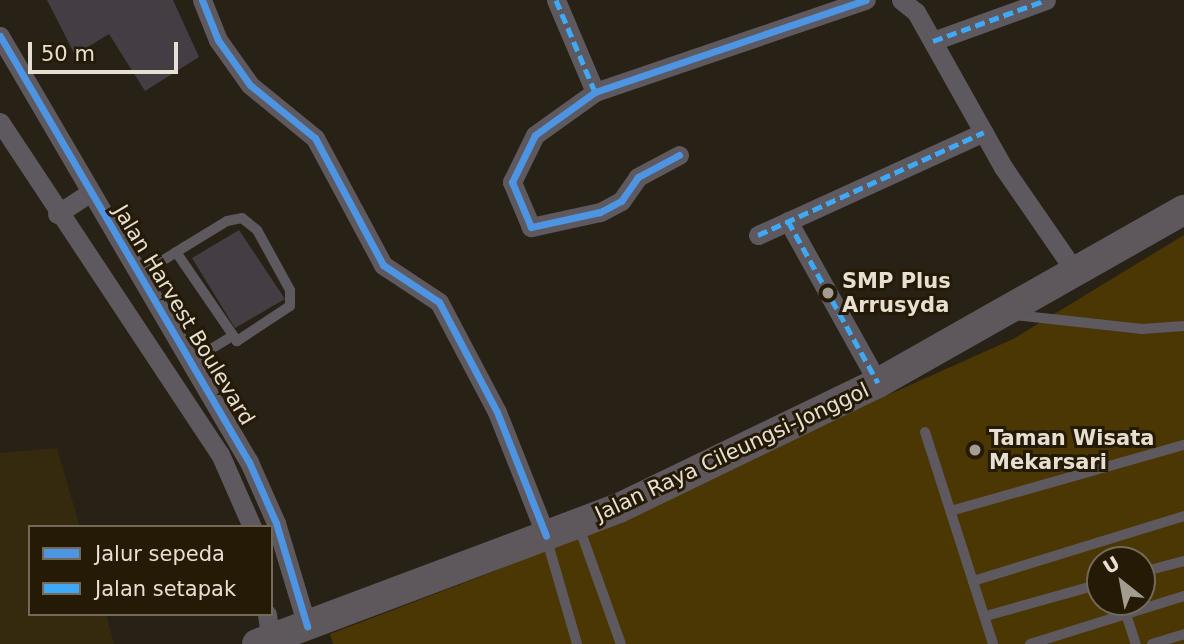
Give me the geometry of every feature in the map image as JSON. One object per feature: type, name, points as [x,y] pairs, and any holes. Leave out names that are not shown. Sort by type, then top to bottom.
[{"type":"main road","name":"Jalan Raya Cileungsi-Jonggol","points":[[266,635],[307,626],[578,523],[878,383],[1184,211]]},
{"type":"street","points":[[202,0],[218,40],[250,85],[315,138],[383,265],[439,302],[492,401],[546,536]]},
{"type":"street","points":[[556,0],[595,92]]},
{"type":"street","points":[[679,155],[638,177],[621,201],[600,212],[525,223],[512,182],[518,160],[536,135],[595,92],[866,0]]},
{"type":"street","points":[[901,0],[933,41],[984,132],[1076,273]]},
{"type":"street","points":[[933,41],[1045,0]]},
{"type":"street","name":"Jalan Harvest Boulevard","points":[[0,36],[191,361],[276,523],[307,626]]},
{"type":"street","name":"Jalan Harvest Boulevard","points":[[0,122],[57,214],[220,454],[251,525]]},
{"type":"street","points":[[758,234],[984,132]]},
{"type":"street","points":[[57,214],[90,192]]},
{"type":"street","points":[[788,221],[878,383]]},
{"type":"lane","points":[[141,274],[227,221],[242,218],[257,230],[290,289],[290,306],[246,339],[231,337],[191,361]]},
{"type":"lane","points":[[176,253],[231,337]]},
{"type":"lane","points":[[1004,314],[1115,327],[1184,326]]},
{"type":"lane","points":[[925,432],[954,510],[993,644]]},
{"type":"lane","points":[[954,510],[1184,445]]},
{"type":"lane","points":[[973,581],[1184,516]]},
{"type":"lane","points":[[578,523],[621,644]]},
{"type":"lane","points":[[546,536],[577,644]]},
{"type":"lane","points":[[1156,568],[1184,561]]},
{"type":"lane","points":[[986,616],[1086,588]]},
{"type":"lane","points":[[1156,605],[1184,596]]},
{"type":"lane","points":[[1030,644],[1120,616]]},
{"type":"lane","points":[[1127,616],[1136,644]]},
{"type":"lane","points":[[1152,644],[1184,634]]},
{"type":"shaded area","name":"Taman Wisata Mekarsari","points":[[1184,235],[1184,644],[333,644],[330,634],[490,573],[1013,339]]},
{"type":"shaded area","points":[[57,448],[79,525],[28,525],[28,616],[107,616],[114,644],[0,644],[0,453]]},
{"type":"building","points":[[47,0],[173,0],[199,57],[145,91],[109,34],[75,55]]},
{"type":"building","points":[[239,230],[285,299],[235,328],[192,258]]},
{"type":"marked path","points":[[556,0],[595,92]]},
{"type":"marked path","points":[[933,41],[1046,0]]},
{"type":"marked path","points":[[758,235],[984,132]]},
{"type":"marked path","points":[[788,221],[878,383]]},
{"type":"cycle path","points":[[202,0],[218,40],[250,85],[315,138],[383,265],[439,302],[497,412],[546,536]]},
{"type":"cycle path","points":[[679,155],[638,177],[621,201],[600,212],[531,227],[512,182],[535,135],[595,92],[866,0]]},
{"type":"cycle path","points":[[0,36],[249,462],[276,523],[307,626]]},
{"type":"place","name":"SMP Plus Arrusyda","points":[[828,293]]},
{"type":"place","name":"Taman Wisata Mekarsari","points":[[975,450]]}]
